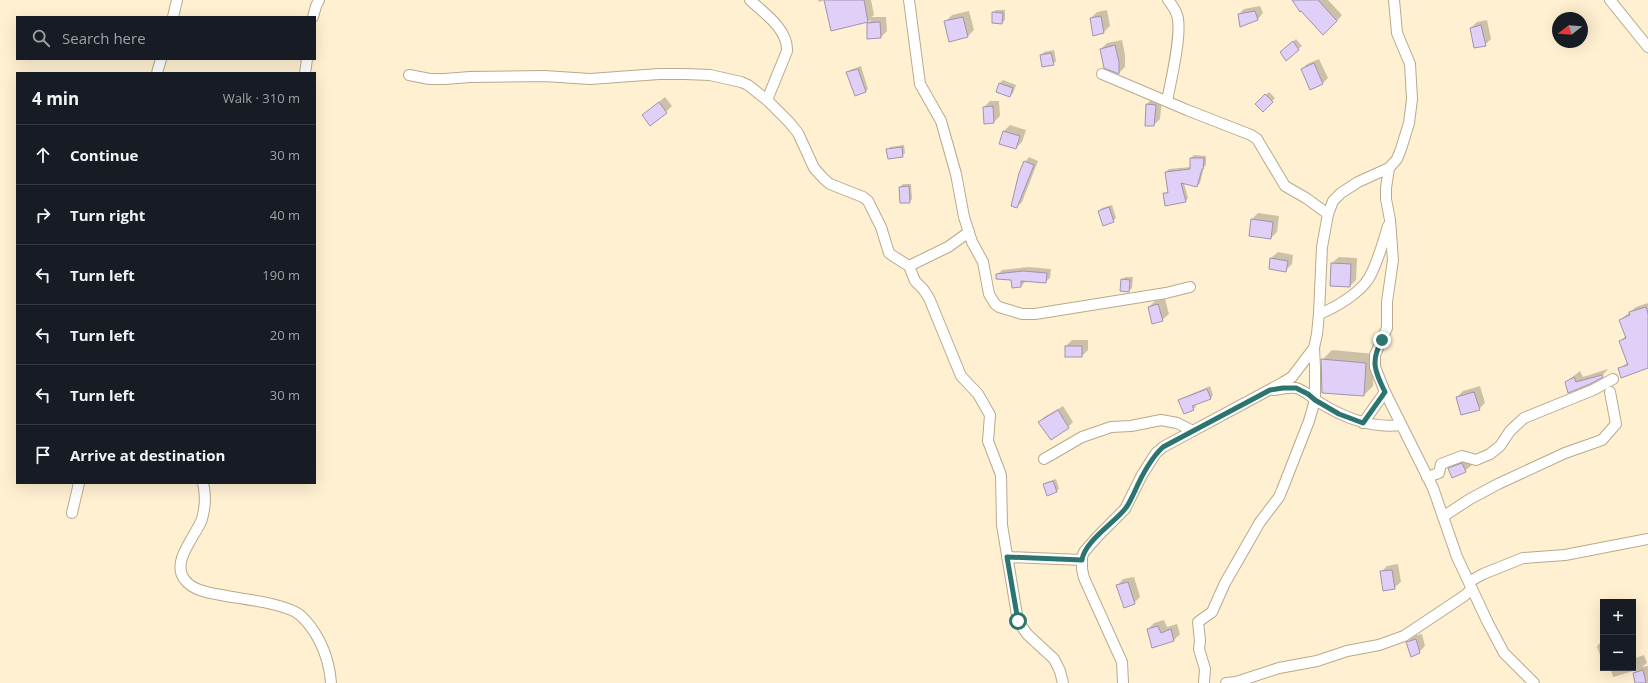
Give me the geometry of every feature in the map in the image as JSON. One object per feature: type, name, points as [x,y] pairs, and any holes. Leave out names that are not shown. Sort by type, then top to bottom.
[{"type":"street","points":[[173,16],[177,0]]},
{"type":"street","points":[[313,16],[319,0]]},
{"type":"street","points":[[750,0],[769,17],[783,34],[788,44],[787,51],[767,100]]},
{"type":"street","points":[[909,0],[920,84],[941,121],[956,174],[969,232],[972,242],[982,262],[992,300],[999,307],[1022,314],[1050,313],[1094,304],[1166,293],[1190,287]]},
{"type":"street","points":[[1167,101],[1175,58],[1178,26],[1175,9],[1168,0]]},
{"type":"street","points":[[1204,683],[1205,669],[1199,649],[1200,641],[1198,622],[1212,612],[1225,583],[1260,522],[1279,497],[1309,421],[1315,400],[1316,367],[1314,348],[1319,314],[1322,247],[1328,214],[1333,201],[1341,193],[1358,182],[1389,168],[1397,159],[1409,123],[1412,99],[1410,64],[1397,33],[1394,0]]},
{"type":"street","points":[[1610,0],[1648,47]]},
{"type":"street","points":[[158,72],[161,60]]},
{"type":"street","points":[[305,72],[307,60]]},
{"type":"street","points":[[409,75],[445,80],[470,77],[544,76],[590,80],[658,74],[710,74],[748,85],[767,100],[798,133],[814,168],[824,179],[830,184],[862,197],[868,201],[881,227],[889,253],[909,266],[914,281],[923,289],[929,298],[961,376],[971,389],[978,394],[990,415],[988,441],[1002,475],[1002,525],[1018,621],[1026,634],[1054,659],[1060,671],[1063,683]]},
{"type":"street","points":[[1102,74],[1187,110],[1252,135],[1257,139],[1285,186],[1306,198],[1328,214]]},
{"type":"street","points":[[1389,168],[1386,188],[1390,220],[1392,260],[1387,302],[1387,328],[1375,354],[1375,367],[1385,392],[1427,477],[1444,516],[1457,557],[1470,586],[1504,653],[1534,683]]},
{"type":"street","points":[[1319,314],[1333,309],[1354,293],[1368,279],[1379,257],[1390,220]]},
{"type":"street","points":[[909,266],[948,247],[969,232]]},
{"type":"street","points":[[1123,683],[1122,662],[1082,573],[1082,560],[1084,552],[1126,509],[1142,475],[1156,453],[1176,439],[1292,377],[1314,348]]},
{"type":"street","points":[[1427,477],[1439,473],[1441,464],[1462,456],[1476,460],[1490,454],[1500,446],[1510,431],[1524,418],[1593,390],[1613,379]]},
{"type":"street","points":[[1270,390],[1296,388],[1339,414],[1363,423],[1379,426],[1401,425]]},
{"type":"street","points":[[1363,423],[1385,392]]},
{"type":"street","points":[[1444,516],[1470,499],[1498,484],[1565,453],[1602,440],[1616,424],[1610,392]]},
{"type":"street","points":[[1044,459],[1082,436],[1111,427],[1136,426],[1161,420],[1177,423],[1193,431]]},
{"type":"street","points":[[72,513],[79,484]]},
{"type":"street","points":[[203,484],[205,503],[202,519],[181,559],[181,571],[184,580],[195,588],[209,593],[278,605],[299,614],[313,629],[325,652],[330,670],[331,683]]},
{"type":"street","points":[[1226,683],[1236,682],[1279,668],[1317,661],[1347,651],[1380,646],[1404,636],[1464,596],[1470,586],[1483,574],[1513,561],[1523,558],[1565,555],[1648,540]]},
{"type":"street","points":[[1007,557],[1082,560]]},
{"type":"building","points":[[824,0],[864,0],[868,22],[831,31]]},
{"type":"building","points":[[1292,0],[1318,0],[1337,21],[1323,35],[1301,11],[1300,12]]},
{"type":"building","points":[[1255,11],[1258,20],[1240,27],[1238,14]]},
{"type":"building","points":[[992,12],[1003,13],[1002,24],[992,23]]},
{"type":"building","points":[[1101,16],[1104,33],[1093,36],[1090,18]]},
{"type":"building","points":[[963,17],[968,37],[949,42],[944,21]]},
{"type":"building","points":[[880,22],[881,38],[867,39],[867,23]]},
{"type":"building","points":[[1481,25],[1486,46],[1474,48],[1470,28]]},
{"type":"building","points":[[1293,41],[1299,50],[1286,61],[1280,52]]},
{"type":"building","points":[[1115,45],[1119,62],[1119,74],[1104,68],[1100,49]]},
{"type":"building","points":[[1051,53],[1054,65],[1042,67],[1040,55]]},
{"type":"building","points":[[1314,63],[1323,84],[1310,90],[1301,69]]},
{"type":"building","points":[[858,69],[866,92],[855,96],[846,72]]},
{"type":"building","points":[[999,83],[1013,88],[1010,97],[996,92]]},
{"type":"building","points":[[1265,94],[1273,102],[1263,112],[1255,104]]},
{"type":"building","points":[[659,102],[667,113],[650,126],[642,115]]},
{"type":"building","points":[[1146,104],[1156,105],[1154,126],[1145,126]]},
{"type":"building","points":[[993,106],[994,123],[984,124],[983,107]]},
{"type":"building","points":[[1003,131],[1020,136],[1016,149],[999,144]]},
{"type":"building","points":[[902,147],[903,157],[888,159],[886,149]]},
{"type":"building","points":[[1190,158],[1204,158],[1203,169],[1197,187],[1181,183],[1186,202],[1165,206],[1163,193],[1168,193],[1165,172],[1190,169]]},
{"type":"building","points":[[1024,161],[1034,165],[1017,208],[1011,206],[1019,173]]},
{"type":"building","points":[[909,186],[910,203],[900,203],[899,187]]},
{"type":"building","points":[[1109,207],[1114,222],[1103,226],[1098,211]]},
{"type":"building","points":[[1251,219],[1273,222],[1271,239],[1249,236]]},
{"type":"building","points":[[1270,258],[1288,261],[1286,272],[1269,269]]},
{"type":"building","points":[[1331,263],[1351,264],[1350,287],[1330,286]]},
{"type":"building","points":[[1023,271],[1047,273],[1046,283],[1021,281],[1021,287],[1012,288],[1011,280],[996,279],[996,274]]},
{"type":"building","points":[[1121,279],[1130,280],[1129,292],[1120,291]]},
{"type":"building","points":[[1158,304],[1163,321],[1152,324],[1148,307]]},
{"type":"building","points":[[1646,307],[1648,314],[1648,368],[1621,378],[1618,368],[1628,365],[1619,341],[1626,338],[1619,320],[1630,315],[1629,312]]},
{"type":"building","points":[[1065,346],[1082,346],[1082,357],[1065,357]]},
{"type":"building","points":[[1321,359],[1366,363],[1364,396],[1322,393]]},
{"type":"building","points":[[1602,375],[1603,377],[1590,384],[1568,393],[1565,382],[1574,377],[1576,382]]},
{"type":"building","points":[[1207,389],[1211,399],[1192,406],[1194,410],[1184,414],[1178,400]]},
{"type":"building","points":[[1474,392],[1480,410],[1461,415],[1456,397]]},
{"type":"building","points":[[1058,410],[1069,428],[1051,440],[1038,422]]},
{"type":"building","points":[[1462,463],[1466,472],[1452,478],[1448,468]]},
{"type":"building","points":[[1053,481],[1057,492],[1047,496],[1043,484]]},
{"type":"building","points":[[1392,570],[1395,589],[1383,591],[1380,571]]},
{"type":"building","points":[[1128,582],[1135,604],[1124,608],[1116,585]]},
{"type":"building","points":[[1158,626],[1161,633],[1171,629],[1174,641],[1152,648],[1147,629]]},
{"type":"building","points":[[1416,639],[1420,653],[1411,657],[1406,642]]},
{"type":"building","points":[[1643,670],[1646,683],[1635,683],[1633,673]]},
{"type":"route","points":[[1018,621],[1007,557],[1082,560],[1084,552],[1126,509],[1142,475],[1156,453],[1176,439],[1270,390],[1296,388],[1339,414],[1363,423],[1381,400],[1385,392],[1375,367],[1375,354],[1382,340]]}]
